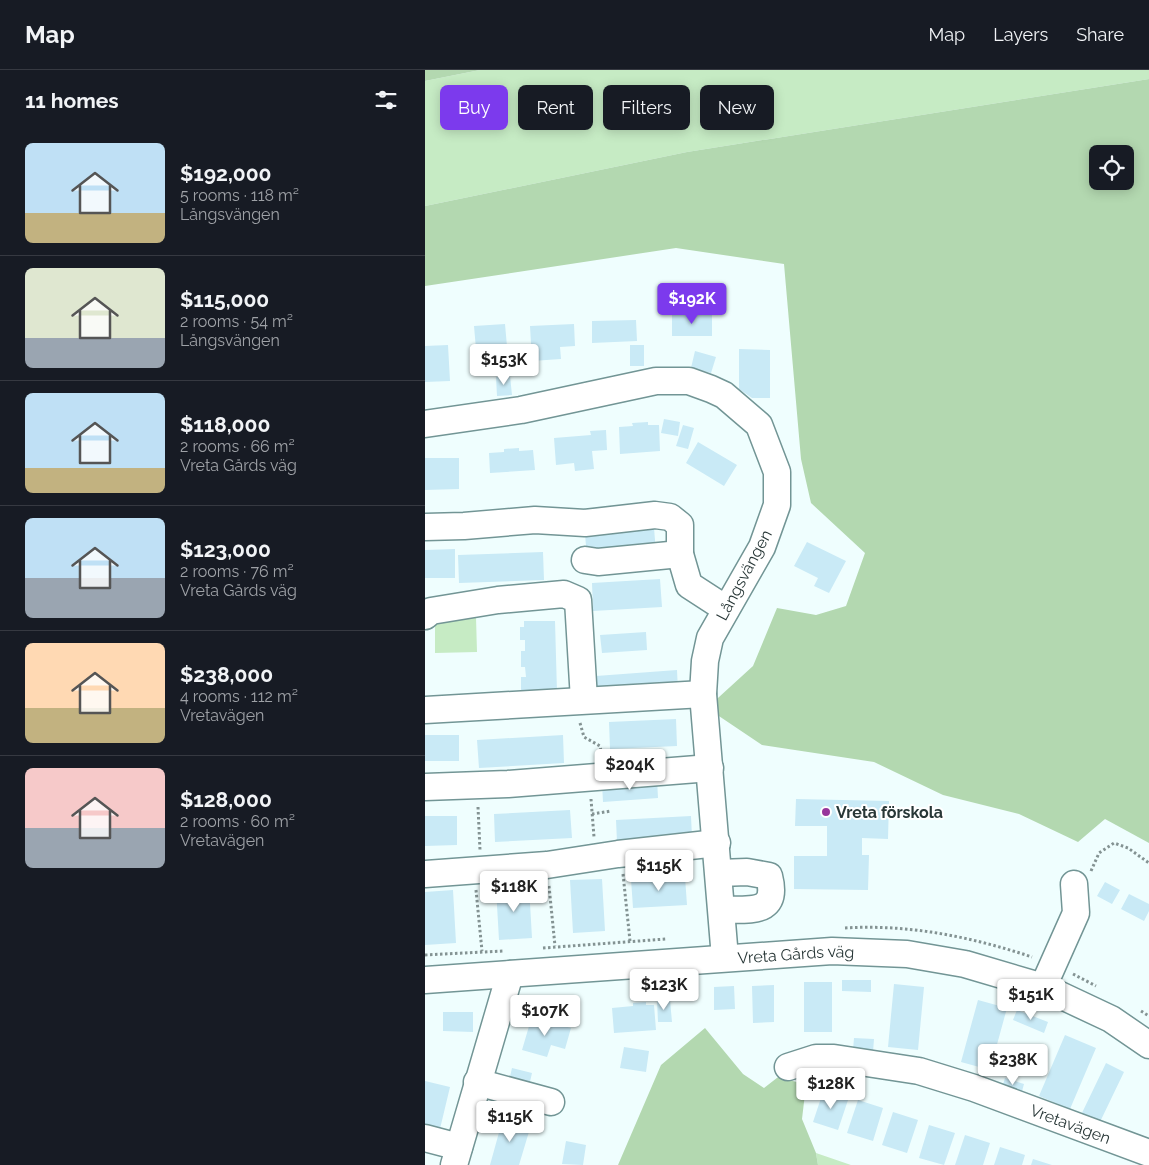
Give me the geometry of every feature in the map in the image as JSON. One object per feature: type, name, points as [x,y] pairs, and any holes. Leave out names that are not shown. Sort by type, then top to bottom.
[{"type":"street","name":"Långsvängen","points":[[425,424],[521,410],[656,381],[689,381],[724,394],[759,425],[777,472],[777,505],[763,547],[710,638],[705,661],[703,694],[717,843],[725,958]]},
{"type":"street","points":[[425,527],[535,520],[585,523],[662,515],[680,525],[680,554],[689,585],[726,609]]},
{"type":"street","points":[[585,560],[598,562],[680,554]]},
{"type":"street","points":[[425,616],[431,611],[524,598],[564,594],[578,600],[580,701]]},
{"type":"street","points":[[425,710],[703,694]]},
{"type":"street","points":[[425,787],[477,786],[710,768]]},
{"type":"street","points":[[425,874],[547,865],[717,843]]},
{"type":"street","points":[[719,873],[747,872],[769,876],[772,889],[772,897],[765,905],[750,909],[722,910]]},
{"type":"street","points":[[1043,987],[1076,913],[1075,884]]},
{"type":"street","name":"Vreta Gårds väg","points":[[425,980],[510,962],[725,958],[832,951],[907,954],[965,964],[1043,987],[1111,1019],[1149,1045]]},
{"type":"street","points":[[425,1138],[456,1156],[510,962]]},
{"type":"street","name":"Vretavägen","points":[[788,1067],[816,1058],[834,1058],[919,1071],[974,1088],[1143,1153]]},
{"type":"street","points":[[477,1082],[551,1102]]},
{"type":"path","points":[[580,701],[584,737],[600,746],[592,814],[607,856],[623,875],[630,941]]},
{"type":"path","points":[[477,786],[478,869],[482,950]]},
{"type":"path","points":[[592,814],[611,810]]},
{"type":"path","points":[[1075,884],[1086,884],[1099,853],[1114,843],[1128,848],[1149,863]]},
{"type":"path","points":[[547,865],[555,946]]},
{"type":"path","points":[[537,949],[555,946],[667,939]]},
{"type":"path","points":[[425,955],[482,950],[510,962]]},
{"type":"green space","points":[[425,70],[480,70],[425,81]]},
{"type":"green space","points":[[480,70],[1149,70],[1149,79],[687,152],[425,206],[425,81]]},
{"type":"green space","points":[[1149,79],[1149,843],[1105,819],[1078,842],[1019,814],[943,795],[874,762],[762,745],[707,708],[753,666],[777,608],[816,615],[846,606],[865,553],[811,503],[801,459],[784,264],[676,248],[425,286],[425,206],[687,152]]},
{"type":"green space","points":[[476,617],[477,652],[435,653],[435,621]]},
{"type":"green space","points":[[705,1028],[743,1074],[764,1088],[782,1074],[793,1081],[806,1085],[802,1119],[816,1153],[818,1165],[618,1165],[661,1065]]},
{"type":"green space","points":[[816,1153],[851,1165],[818,1165]]},
{"type":"building","points":[[672,313],[712,313],[712,336],[672,336]]},
{"type":"building","points":[[636,320],[637,341],[592,343],[592,321]]},
{"type":"building","points":[[505,324],[509,369],[478,372],[474,326]]},
{"type":"building","points":[[574,324],[575,346],[560,347],[561,359],[532,361],[530,326]]},
{"type":"building","points":[[448,345],[450,381],[425,382],[425,346]]},
{"type":"building","points":[[630,345],[644,345],[644,366],[630,366]]},
{"type":"building","points":[[739,349],[770,350],[770,398],[752,398],[739,389]]},
{"type":"building","points":[[695,351],[716,357],[711,373],[691,368]]},
{"type":"building","points":[[510,376],[512,395],[497,396],[496,377]]},
{"type":"building","points":[[664,419],[680,422],[678,436],[661,433]]},
{"type":"building","points":[[648,422],[648,425],[659,425],[660,451],[620,454],[619,427],[633,426],[632,423]]},
{"type":"building","points":[[683,425],[694,428],[688,449],[676,446]]},
{"type":"building","points":[[606,430],[607,450],[592,451],[594,469],[575,471],[574,463],[556,465],[554,438],[591,435],[590,431]]},
{"type":"building","points":[[698,442],[737,465],[724,486],[686,463]]},
{"type":"building","points":[[519,448],[519,451],[533,450],[535,470],[490,473],[489,453]]},
{"type":"building","points":[[425,458],[459,458],[459,489],[425,490]]},
{"type":"building","points":[[654,528],[656,552],[587,558],[585,534]]},
{"type":"building","points":[[807,542],[846,561],[829,593],[814,586],[818,578],[794,566]]},
{"type":"building","points":[[455,549],[455,578],[425,578],[425,550]]},
{"type":"building","points":[[543,552],[544,580],[459,583],[458,555]]},
{"type":"building","points":[[660,579],[662,607],[593,611],[592,583]]},
{"type":"building","points":[[524,621],[555,621],[557,692],[521,691],[521,677],[526,677],[525,667],[521,667],[521,651],[525,651],[525,640],[520,640],[520,627],[524,627]]},
{"type":"building","points":[[646,632],[647,650],[602,653],[600,635]]},
{"type":"building","points":[[677,670],[678,691],[597,696],[596,676]]},
{"type":"building","points":[[676,719],[677,746],[610,749],[609,722]]},
{"type":"building","points":[[425,735],[459,735],[459,761],[425,761]]},
{"type":"building","points":[[563,735],[564,763],[479,768],[477,740]]},
{"type":"building","points":[[657,779],[658,798],[603,802],[602,783]]},
{"type":"building","points":[[796,799],[889,801],[888,839],[862,838],[862,855],[869,855],[868,890],[794,889],[794,856],[827,856],[827,826],[795,826]]},
{"type":"building","points":[[570,810],[572,838],[495,842],[494,814]]},
{"type":"building","points":[[425,816],[457,816],[457,845],[425,846]]},
{"type":"building","points":[[691,816],[692,837],[617,842],[616,820]]},
{"type":"building","points":[[685,877],[687,905],[633,908],[631,879]]},
{"type":"building","points":[[602,879],[605,931],[573,933],[570,880]]},
{"type":"building","points":[[1105,882],[1120,890],[1112,904],[1097,896]]},
{"type":"building","points":[[529,886],[532,938],[499,940],[496,888]]},
{"type":"building","points":[[453,890],[456,943],[425,945],[425,892]]},
{"type":"building","points":[[1129,894],[1149,904],[1149,911],[1144,921],[1121,909]]},
{"type":"building","points":[[842,980],[871,980],[871,992],[842,991]]},
{"type":"building","points":[[804,982],[832,982],[832,1032],[804,1032]]},
{"type":"building","points":[[894,984],[924,987],[918,1050],[888,1047]]},
{"type":"building","points":[[774,985],[774,1022],[753,1023],[752,986]]},
{"type":"building","points":[[734,986],[735,1009],[714,1010],[714,987]]},
{"type":"building","points":[[657,1000],[670,1000],[672,1022],[658,1022]]},
{"type":"building","points":[[978,1000],[1007,1008],[990,1070],[961,1062]]},
{"type":"building","points":[[646,1002],[646,1005],[654,1005],[656,1030],[614,1033],[612,1008],[633,1006],[633,1003]]},
{"type":"building","points":[[1017,1010],[1048,1022],[1044,1033],[1013,1020]]},
{"type":"building","points":[[443,1012],[473,1012],[473,1032],[443,1031]]},
{"type":"building","points":[[532,1016],[571,1028],[565,1049],[551,1045],[547,1057],[522,1050]]},
{"type":"building","points":[[1065,1035],[1096,1048],[1070,1109],[1039,1096]]},
{"type":"building","points":[[854,1038],[874,1039],[873,1052],[853,1050]]},
{"type":"building","points":[[624,1047],[649,1051],[646,1072],[620,1068]]},
{"type":"building","points":[[1106,1063],[1124,1072],[1099,1124],[1081,1115]]},
{"type":"building","points":[[512,1068],[532,1073],[529,1086],[509,1081]]},
{"type":"building","points":[[1005,1078],[1024,1084],[1021,1095],[1002,1088]]},
{"type":"building","points":[[425,1081],[450,1087],[439,1133],[425,1129]]},
{"type":"building","points":[[824,1089],[849,1097],[838,1130],[813,1122]]},
{"type":"building","points":[[858,1100],[883,1108],[873,1141],[847,1133]]},
{"type":"building","points":[[893,1112],[918,1120],[907,1153],[882,1145]]},
{"type":"building","points":[[503,1118],[531,1125],[519,1165],[490,1165]]},
{"type":"building","points":[[929,1125],[955,1133],[944,1165],[919,1158]]},
{"type":"building","points":[[965,1135],[990,1143],[983,1165],[955,1165]]},
{"type":"building","points":[[566,1141],[586,1145],[583,1165],[562,1164]]},
{"type":"building","points":[[1000,1147],[1025,1155],[1022,1165],[994,1165]]},
{"type":"building","points":[[1033,1159],[1052,1165],[1031,1165]]},
{"type":"place","name":"Vreta förskola","points":[[826,812]]}]
